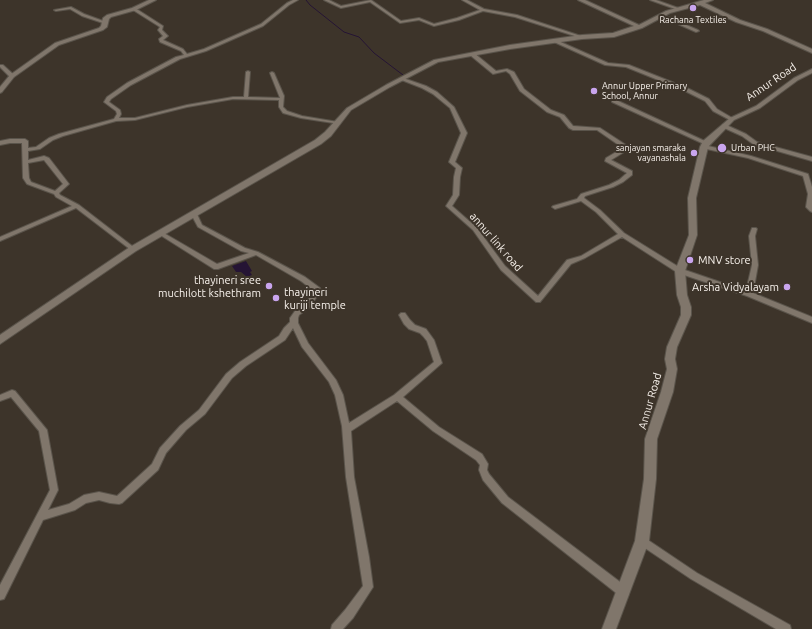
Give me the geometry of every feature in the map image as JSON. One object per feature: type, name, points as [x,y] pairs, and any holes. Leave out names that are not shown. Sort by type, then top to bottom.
[{"type":"main road","points":[[0,91],[12,76],[57,44],[101,29],[104,27],[104,22],[109,16],[134,9],[153,0]]},
{"type":"main road","points":[[582,0],[640,27]]},
{"type":"main road","points":[[0,340],[30,318],[133,249],[318,142],[328,134],[349,110],[401,79],[442,59],[510,47],[582,37],[614,35],[640,27],[668,12],[710,0]]},
{"type":"main road","points":[[700,3],[713,10],[765,30],[812,51]]},
{"type":"main road","name":"Annur Road","points":[[609,629],[642,541],[650,479],[651,439],[667,392],[672,369],[670,359],[672,347],[686,315],[686,307],[682,295],[680,271],[693,235],[692,198],[705,145],[728,122],[758,107],[796,79],[812,71]]},
{"type":"street","points":[[116,120],[119,114],[118,110],[106,102],[107,100],[142,76],[186,55],[205,50],[256,28],[288,4],[296,0]]},
{"type":"street","points":[[326,0],[341,7],[371,1],[400,22],[419,19],[434,25],[458,19],[483,10]]},
{"type":"street","points":[[464,0],[483,10],[516,16],[582,37]]},
{"type":"street","points":[[652,0],[679,9]]},
{"type":"street","points":[[56,10],[71,8],[83,15],[104,22]]},
{"type":"street","points":[[134,9],[162,27],[160,30],[166,36],[161,39],[161,41],[182,50],[186,55]]},
{"type":"street","points":[[663,16],[696,31]]},
{"type":"street","points":[[555,41],[607,64],[627,66],[685,89],[707,100],[728,122],[754,143],[812,159]]},
{"type":"street","points":[[472,54],[495,73],[507,70],[512,73],[522,90],[549,111],[562,116],[571,127],[598,129],[627,148],[612,156],[608,159],[608,161],[630,172],[630,174],[611,186],[583,195],[580,198],[582,199]]},
{"type":"street","points":[[1,66],[12,76]]},
{"type":"street","points":[[246,98],[248,72]]},
{"type":"street","points":[[272,74],[282,96],[281,107],[285,112],[301,117],[338,122]]},
{"type":"street","name":"annur link road","points":[[401,79],[424,87],[435,93],[452,108],[464,133],[452,162],[460,168],[457,177],[456,195],[449,206],[475,229],[503,268],[538,300],[569,262],[583,257],[622,234]]},
{"type":"street","points":[[26,150],[38,148],[51,139],[61,135],[116,120],[135,119],[187,106],[246,98],[282,99]]},
{"type":"street","points":[[614,101],[705,145],[806,175],[811,194],[809,208],[812,210]]},
{"type":"street","points":[[0,143],[10,140],[25,141],[26,178],[29,183],[56,193],[58,196],[77,206],[133,249]]},
{"type":"street","points":[[25,162],[44,158],[47,159],[66,184],[56,193]]},
{"type":"street","points":[[556,207],[582,199]]},
{"type":"street","points":[[582,199],[598,211],[622,234],[680,271],[749,294],[812,320]]},
{"type":"street","points":[[0,240],[77,206]]},
{"type":"street","points":[[194,214],[200,226],[243,250],[256,253],[303,279],[318,290],[308,305],[297,313],[294,318],[294,323],[305,345],[332,380],[339,394],[346,430],[350,477],[368,587],[349,614],[336,629]]},
{"type":"street","points":[[749,294],[755,265],[752,236],[754,229]]},
{"type":"street","points":[[160,233],[216,267],[256,253]]},
{"type":"street","points":[[346,430],[397,397],[438,363],[430,340],[426,334],[407,322],[403,315]]},
{"type":"street","points":[[40,517],[72,507],[84,499],[99,496],[119,500],[155,467],[163,450],[182,428],[207,406],[229,376],[243,364],[282,338],[294,323]]},
{"type":"street","points":[[0,398],[12,393],[43,430],[54,490],[0,595]]},
{"type":"street","points":[[397,397],[436,429],[479,457],[484,464],[483,470],[486,477],[505,500],[624,592]]},
{"type":"street","points":[[642,541],[694,576],[786,629]]},
{"type":"shaded area","points":[[246,261],[252,271],[250,272],[252,275],[247,277],[241,272],[236,272],[232,266]]},
{"type":"waterway","points":[[306,0],[310,5],[344,32],[359,37],[374,53],[403,75]]},
{"type":"place","name":"Rachana Textiles","points":[[693,8]]},
{"type":"place","name":"Annur Upper Primary School, Annur","points":[[594,91]]},
{"type":"place","name":"Urban PHC","points":[[722,148]]},
{"type":"place","name":"sanjayan smaraka vayanashala","points":[[694,153]]},
{"type":"place","name":"MNV store","points":[[690,260]]},
{"type":"place","name":"thayineri sree muchilott kshethram","points":[[269,286]]},
{"type":"place","name":"Arsha Vidyalayam","points":[[787,287]]},
{"type":"place","name":"thayineri kuriji temple","points":[[276,298]]}]
